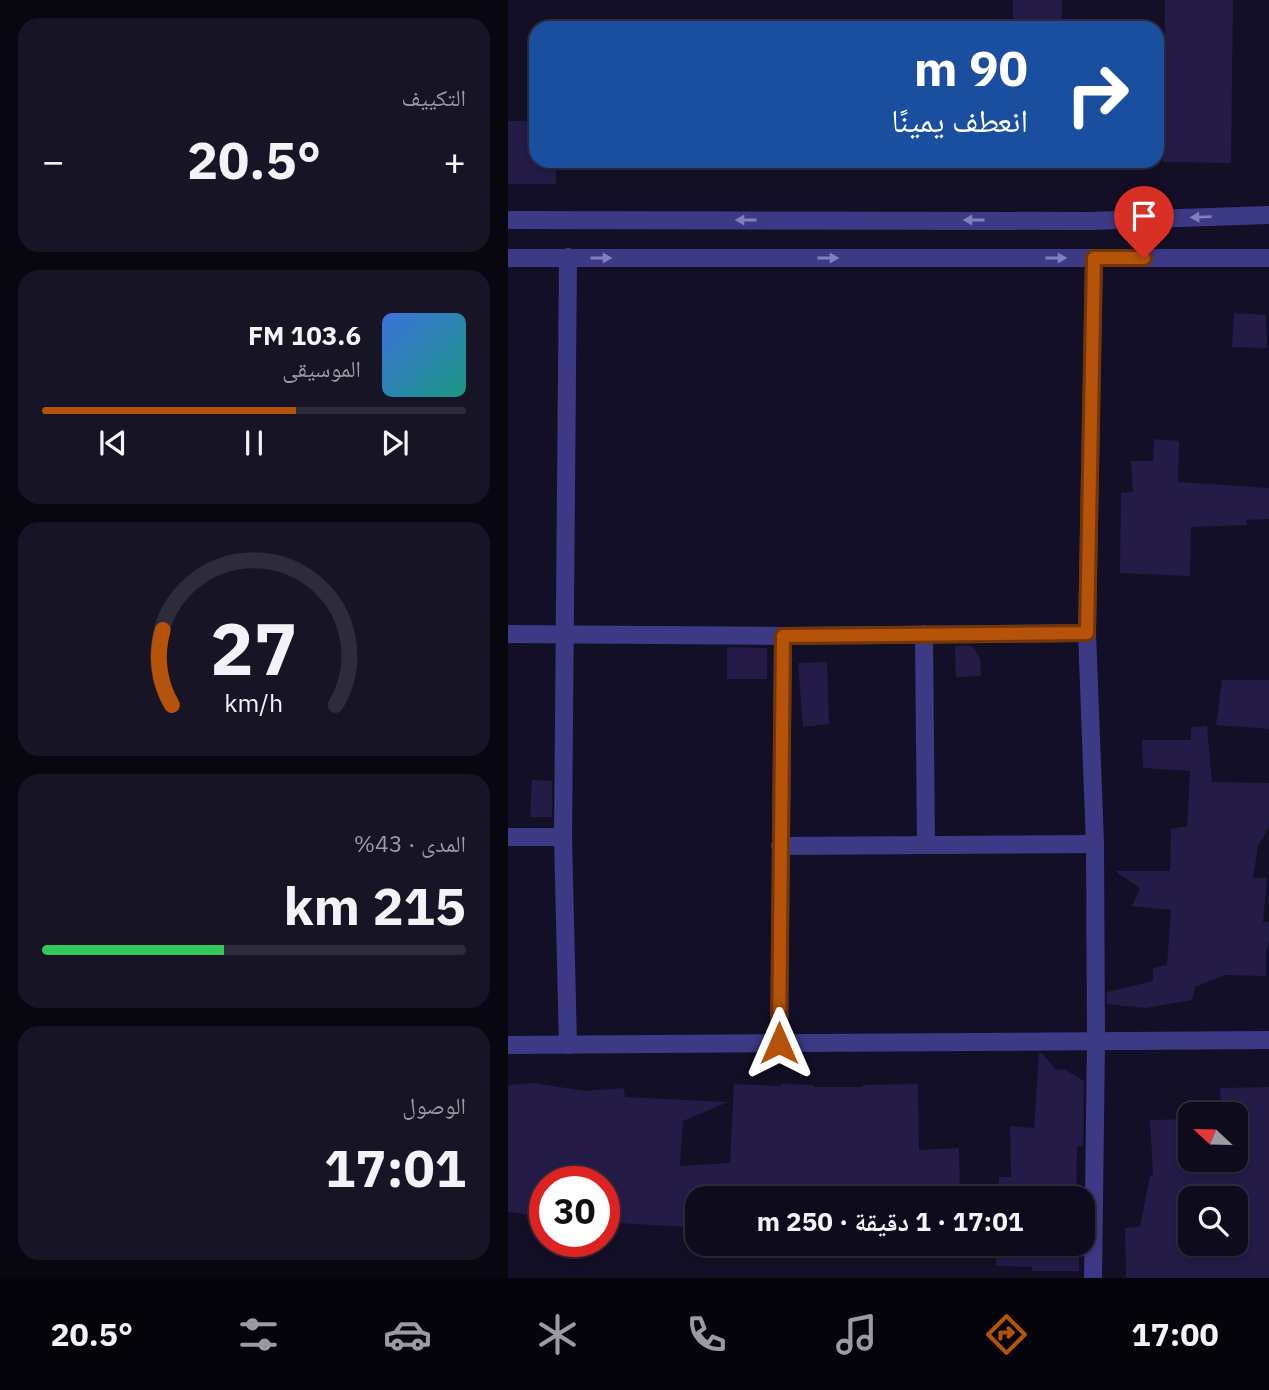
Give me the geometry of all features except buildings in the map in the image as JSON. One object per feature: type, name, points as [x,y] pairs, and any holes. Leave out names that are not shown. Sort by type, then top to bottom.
[{"type":"street","points":[[508,220],[1090,221],[1269,215]]},
{"type":"street","points":[[568,257],[563,836],[568,1045]]},
{"type":"street","points":[[508,258],[1269,258]]},
{"type":"street","points":[[1093,1278],[1097,1041],[1095,844],[1087,633],[1094,258]]},
{"type":"street","points":[[508,634],[783,636],[1087,633]]},
{"type":"street","points":[[924,634],[926,845]]},
{"type":"street","points":[[779,1043],[783,636]]},
{"type":"street","points":[[508,838],[563,836]]},
{"type":"street","points":[[780,846],[1095,844]]},
{"type":"street","points":[[508,1045],[1269,1040]]},
{"type":"route","points":[[779,1043],[783,636],[1087,633],[1094,258],[1144,258]]}]
